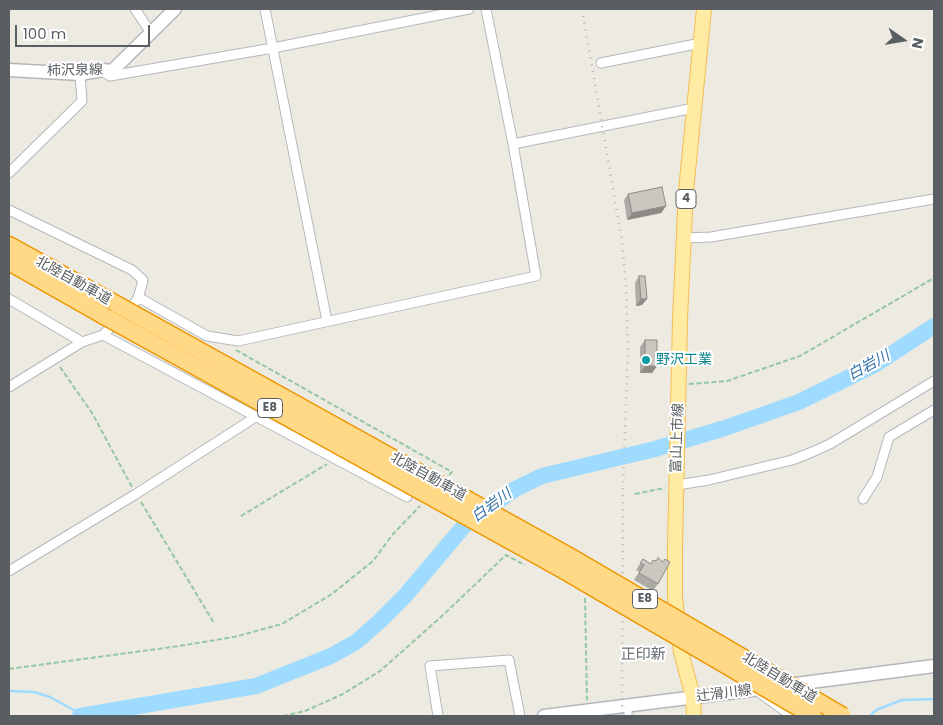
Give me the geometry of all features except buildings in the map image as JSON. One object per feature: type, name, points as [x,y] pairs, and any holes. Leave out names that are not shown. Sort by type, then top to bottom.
[{"type":"highway","name":"北陸自動車道","points":[[9,245],[110,310],[698,647],[813,716]]},
{"type":"highway","name":"北陸自動車道","points":[[9,262],[110,310],[546,542],[843,716]]},
{"type":"main road","name":"柿沢泉線","points":[[9,70],[80,74],[103,70],[112,71],[175,9]]},
{"type":"main road","name":"4","points":[[679,387],[686,191],[704,9]]},
{"type":"main road","name":"富山上市線","points":[[677,486],[679,387]]},
{"type":"main road","name":"4","points":[[677,486],[675,597],[681,652],[692,697],[694,716]]},
{"type":"main road","name":"辻滑川線","points":[[544,716],[934,666]]},
{"type":"street","points":[[135,9],[151,33]]},
{"type":"street","points":[[265,9],[318,284],[327,321]]},
{"type":"street","points":[[103,70],[110,76],[273,48],[469,9]]},
{"type":"street","points":[[138,297],[207,336],[238,341],[536,276],[513,144],[486,9]]},
{"type":"street","points":[[600,63],[701,44]]},
{"type":"street","points":[[9,173],[82,101],[80,74]]},
{"type":"street","points":[[513,144],[694,108]]},
{"type":"street","points":[[684,238],[711,237],[934,200]]},
{"type":"street","points":[[9,210],[132,270],[143,280],[138,297],[103,335],[82,342],[9,387]]},
{"type":"street","points":[[9,299],[82,342]]},
{"type":"street","points":[[103,335],[407,497]]},
{"type":"street","points":[[677,486],[774,464],[810,453],[830,444],[934,380]]},
{"type":"street","points":[[863,499],[877,477],[889,437],[934,410]]},
{"type":"street","points":[[9,571],[136,494],[257,416]]},
{"type":"street","points":[[438,716],[430,666],[509,660],[520,716]]},
{"type":"street","points":[[755,690],[792,716]]},
{"type":"path","points":[[679,387],[727,381],[800,356],[934,278]]},
{"type":"path","points":[[229,347],[452,472],[446,479]]},
{"type":"path","points":[[241,516],[336,458]]},
{"type":"path","points":[[635,494],[677,486]]},
{"type":"path","points":[[9,669],[219,640],[282,624],[332,594],[373,561],[393,534],[426,500]]},
{"type":"path","points":[[283,716],[304,710],[343,694],[380,671],[441,617],[506,555],[533,568]]},
{"type":"path","points":[[586,596],[587,711]]},
{"type":"waterway","name":"白岩川","points":[[80,716],[256,686],[331,656],[356,642],[381,620],[404,597],[464,526],[515,489],[542,476],[655,449],[725,428],[799,402],[876,364],[934,326]]},
{"type":"waterway","points":[[9,691],[34,692],[50,697],[83,715]]},
{"type":"waterway","points":[[870,716],[876,710],[902,700],[934,699]]},
{"type":"railway","points":[[582,9],[622,241],[626,286],[628,347],[623,489],[622,716]]},
{"type":"place","name":"野沢工業","points":[[646,360]]},
{"type":"district","name":"正印新","points":[[643,655]]}]
